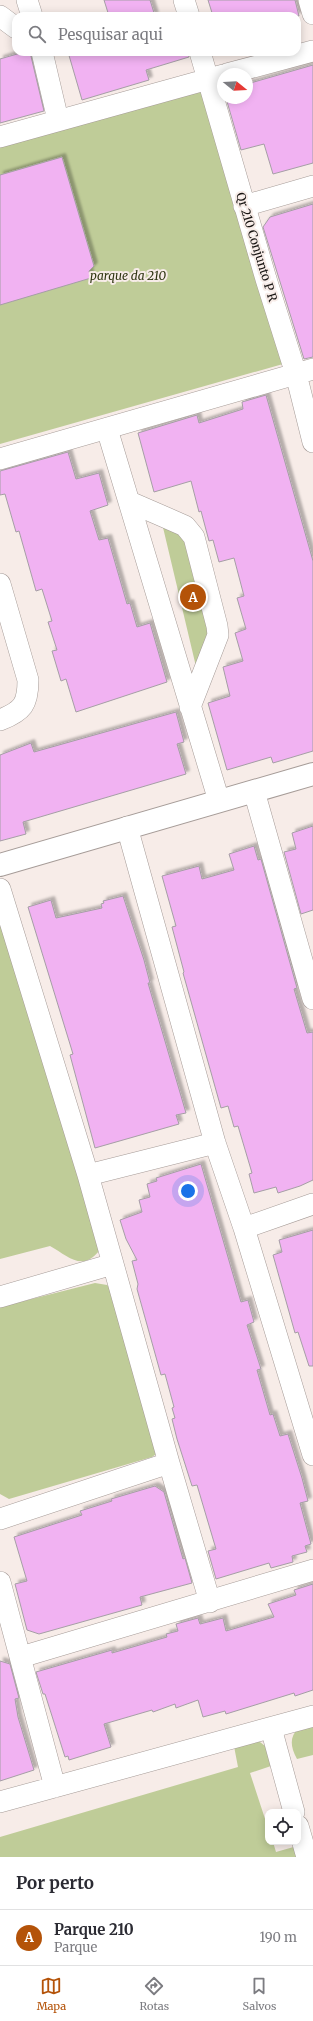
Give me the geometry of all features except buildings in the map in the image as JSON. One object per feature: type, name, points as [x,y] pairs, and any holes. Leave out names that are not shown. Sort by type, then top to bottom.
[{"type":"street","points":[[27,0],[31,12]]},
{"type":"street","points":[[184,0],[188,12]]},
{"type":"street","points":[[309,0],[313,14]]},
{"type":"street","points":[[0,16],[12,25]]},
{"type":"street","points":[[301,54],[313,51]]},
{"type":"street","points":[[43,56],[58,120]]},
{"type":"street","name":"Qr 210 Conjunto P R","points":[[203,56],[217,73]]},
{"type":"street","points":[[249,68],[294,56]]},
{"type":"street","points":[[0,137],[217,77]]},
{"type":"street","name":"Qr 210 Conjunto P R","points":[[224,104],[244,206],[304,372],[313,442]]},
{"type":"street","points":[[244,206],[313,186]]},
{"type":"street","points":[[0,459],[304,372]]},
{"type":"street","points":[[107,429],[219,801]]},
{"type":"street","points":[[130,502],[185,526],[194,537],[218,635],[190,707]]},
{"type":"street","points":[[0,584],[28,680],[28,696],[24,704],[17,712],[0,720]]},
{"type":"street","points":[[0,865],[313,774]]},
{"type":"street","points":[[254,791],[313,999]]},
{"type":"street","points":[[127,827],[215,1142],[244,1228],[313,1456]]},
{"type":"street","points":[[0,889],[88,1175],[169,1464],[210,1602]]},
{"type":"street","points":[[88,1175],[215,1142]]},
{"type":"street","points":[[244,1228],[313,1204]]},
{"type":"street","points":[[0,1297],[113,1264]]},
{"type":"street","points":[[0,1519],[169,1464]]},
{"type":"street","points":[[21,1657],[210,1602],[313,1570]]},
{"type":"street","points":[[0,1582],[55,1787]]},
{"type":"street","points":[[0,1802],[313,1716]]},
{"type":"street","points":[[271,1728],[293,1809]]},
{"type":"street","points":[[301,1836],[307,1857]]},
{"type":"green space","name":"parque da 210","points":[[207,81],[290,362],[0,444],[0,141]]},
{"type":"green space","points":[[161,519],[190,533],[215,631],[198,675]]},
{"type":"green space","points":[[0,895],[99,1251],[87,1260],[81,1261],[69,1258],[50,1246],[0,1259]]},
{"type":"green space","points":[[95,1283],[107,1285],[112,1289],[159,1452],[152,1457],[9,1499],[0,1494],[0,1307]]},
{"type":"green space","points":[[313,1718],[313,1755],[297,1759],[292,1745],[292,1739],[294,1734],[301,1726]]},
{"type":"green space","points":[[256,1739],[269,1749],[274,1765],[250,1773],[265,1819],[265,1845],[274,1845],[276,1852],[297,1846],[303,1857],[0,1857],[0,1837],[238,1767],[233,1741]]},
{"type":"place","name":"Parque 210","points":[[193,597]]}]
